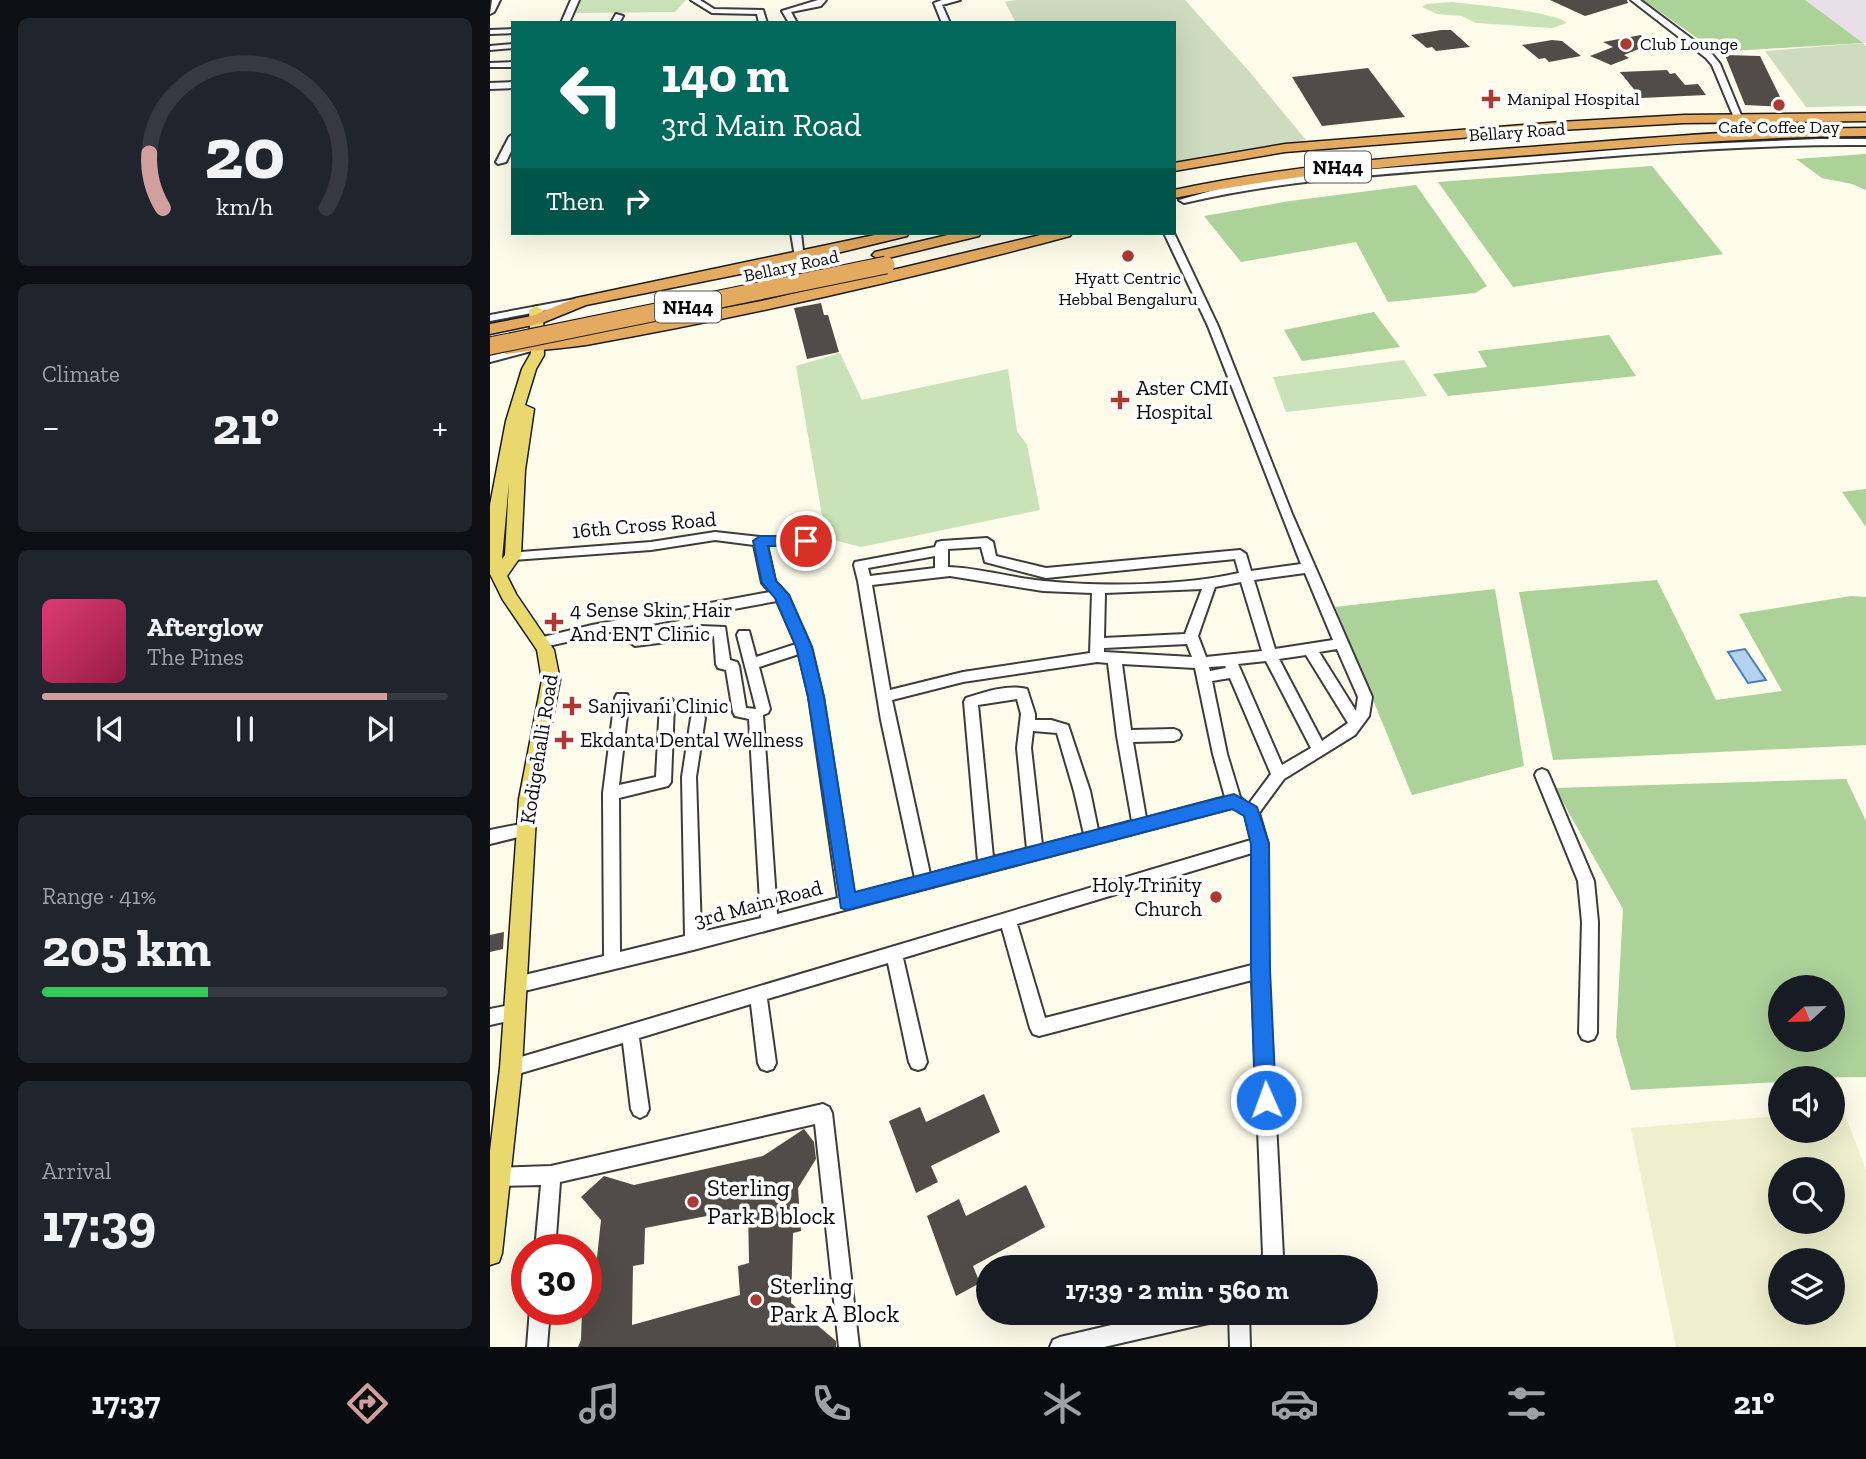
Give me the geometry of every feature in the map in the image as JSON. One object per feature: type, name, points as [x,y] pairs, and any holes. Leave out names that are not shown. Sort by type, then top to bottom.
[{"type":"highway","name":"Bellary Road","points":[[1176,167],[1236,155],[1338,143],[1653,120],[1866,117]]},
{"type":"highway","name":"Bellary Road","points":[[1176,184],[1252,167],[1361,154],[1746,126],[1866,123]]},
{"type":"highway","name":"Bellary Road","points":[[1182,197],[1261,176],[1332,167],[1674,144],[1750,135],[1866,132]]},
{"type":"highway","name":"Bellary Road","points":[[490,332],[582,300],[792,259],[894,235]]},
{"type":"highway","name":"Bellary Road","points":[[490,332],[883,260],[967,235]]},
{"type":"highway","name":"Bellary Road","points":[[490,346],[1007,235]]},
{"type":"highway","points":[[490,352],[528,345],[538,350],[767,304],[988,254],[1058,235]]},
{"type":"highway","points":[[767,304],[747,300],[740,289],[748,278],[792,259]]},
{"type":"main road","points":[[495,576],[513,556],[517,470],[528,408],[541,363],[536,315]]},
{"type":"main road","points":[[495,576],[494,556],[501,479],[516,410],[530,363],[538,350]]},
{"type":"main road","name":"Kodigehalli Road","points":[[490,1253],[511,1068],[528,799],[552,664],[544,642],[495,576]]},
{"type":"street","points":[[490,12],[496,0]]},
{"type":"street","points":[[566,21],[575,0]]},
{"type":"street","points":[[695,0],[712,11],[754,11],[762,19],[773,13],[818,4],[822,0]]},
{"type":"street","points":[[945,21],[938,3],[956,0]]},
{"type":"street","points":[[1635,0],[1716,64],[1739,120]]},
{"type":"street","points":[[786,11],[792,21]]},
{"type":"street","points":[[721,21],[731,18],[745,21]]},
{"type":"street","points":[[490,32],[511,31]]},
{"type":"street","points":[[490,48],[511,46]]},
{"type":"street","points":[[490,65],[511,64]]},
{"type":"street","points":[[490,86],[511,85]]},
{"type":"street","points":[[501,162],[511,141]]},
{"type":"street","points":[[1674,144],[1866,142]]},
{"type":"street","points":[[792,259],[796,235]]},
{"type":"street","points":[[1170,235],[1213,326],[1309,568],[1365,697],[1362,716],[1350,732],[1279,775],[1251,812]]},
{"type":"street","points":[[490,318],[536,315]]},
{"type":"street","points":[[490,359],[538,350]]},
{"type":"street","name":"16th Cross Road","points":[[513,556],[651,546],[715,536],[760,541],[828,541]]},
{"type":"street","points":[[760,541],[769,583],[781,595],[804,647],[816,697],[847,902]]},
{"type":"street","points":[[942,571],[942,545],[988,542],[990,559],[1046,573],[1240,554],[1270,655],[1320,750]]},
{"type":"street","points":[[924,881],[884,697],[860,565],[942,551]]},
{"type":"street","points":[[865,581],[942,571],[1043,586],[1099,589],[1210,584],[1246,576],[1309,568]]},
{"type":"street","points":[[1210,584],[1192,639],[1203,670],[1220,754],[1234,801],[1251,812],[1260,844],[1260,970],[1273,1255]]},
{"type":"street","points":[[1097,650],[1099,589]]},
{"type":"street","points":[[544,642],[634,622],[781,595]]},
{"type":"street","points":[[634,622],[635,641],[700,631],[720,631],[723,664],[732,666],[740,712],[756,715],[769,923]]},
{"type":"street","points":[[744,635],[763,709]]},
{"type":"street","points":[[884,697],[963,677],[1097,650],[1192,639]]},
{"type":"street","points":[[1097,650],[1115,660],[1203,670],[1342,643]]},
{"type":"street","points":[[751,664],[804,647]]},
{"type":"street","points":[[1310,649],[1356,724]]},
{"type":"street","points":[[1115,660],[1124,736],[1140,825]]},
{"type":"street","points":[[1232,666],[1279,775]]},
{"type":"street","points":[[986,865],[971,702],[992,696],[1022,693],[1028,714],[1024,748],[1035,852]]},
{"type":"street","points":[[612,962],[611,793],[622,698]]},
{"type":"street","points":[[663,782],[667,703]]},
{"type":"street","points":[[693,943],[689,777],[698,719]]},
{"type":"street","points":[[1025,725],[1063,729],[1082,791],[1092,837]]},
{"type":"street","points":[[1124,736],[1174,735]]},
{"type":"street","points":[[1542,775],[1586,881],[1590,922],[1588,1033]]},
{"type":"street","points":[[611,793],[689,777]]},
{"type":"street","name":"3rd Main Road","points":[[516,985],[693,943],[1234,801]]},
{"type":"street","points":[[490,836],[526,829]]},
{"type":"street","points":[[511,1068],[1260,844]]},
{"type":"street","points":[[1007,919],[1039,1028],[1260,970]]},
{"type":"street","points":[[894,953],[918,1062]]},
{"type":"street","points":[[758,994],[767,1063]]},
{"type":"street","points":[[490,1017],[515,1012]]},
{"type":"street","points":[[630,1032],[640,1109]]},
{"type":"street","points":[[498,1177],[551,1175],[823,1113],[849,1347]]},
{"type":"street","points":[[546,1234],[551,1175]]},
{"type":"street","points":[[534,1346],[537,1325]]},
{"type":"street","points":[[1060,1347],[1156,1325]]},
{"type":"street","points":[[1239,1325],[1240,1347]]},
{"type":"shaded area","points":[[1805,0],[1866,0],[1866,43],[1863,43]]},
{"type":"green space","points":[[579,0],[686,0],[675,12],[573,13]]},
{"type":"green space","points":[[1185,0],[1306,140],[1176,163],[1176,21],[1015,21],[1005,2]]},
{"type":"green space","points":[[1643,0],[1805,0],[1863,43],[1717,52]]},
{"type":"green space","points":[[1452,2],[1531,12],[1567,23],[1552,28],[1476,23],[1462,16],[1437,14],[1422,7],[1426,4]]},
{"type":"green space","points":[[1863,43],[1866,46],[1866,106],[1806,107],[1765,51]]},
{"type":"green space","points":[[1866,154],[1866,190],[1852,184],[1822,178],[1796,159]]},
{"type":"green space","points":[[1652,166],[1723,254],[1513,287],[1438,182]]},
{"type":"green space","points":[[1416,185],[1487,286],[1475,293],[1388,302],[1356,242],[1241,262],[1204,216],[1290,201]]},
{"type":"green space","points":[[1374,312],[1400,347],[1302,361],[1284,330]]},
{"type":"green space","points":[[1609,335],[1636,376],[1448,396],[1433,374],[1487,367],[1478,351]]},
{"type":"green space","points":[[840,353],[862,400],[1008,369],[1017,431],[1027,445],[1040,510],[861,547],[826,538],[796,366]]},
{"type":"green space","points":[[1404,360],[1427,396],[1286,412],[1273,377]]},
{"type":"green space","points":[[1866,489],[1866,527],[1842,492]]},
{"type":"green space","points":[[1657,580],[1716,700],[1782,691],[1739,614],[1851,596],[1866,597],[1866,745],[1553,760],[1519,592]]},
{"type":"green space","points":[[1495,589],[1524,766],[1412,795],[1335,607]]},
{"type":"green space","points":[[1846,779],[1866,821],[1866,1077],[1845,1077],[1845,1066],[1768,1066],[1768,1083],[1631,1090],[1616,1037],[1623,909],[1555,788]]},
{"type":"green space","points":[[1845,1115],[1866,1170],[1866,1347],[1676,1347],[1631,1128],[1768,1117],[1768,1143],[1845,1143]]},
{"type":"water","points":[[1745,649],[1766,680],[1748,683],[1728,652]]},
{"type":"building","points":[[1550,0],[1627,0],[1628,3],[1585,16]]},
{"type":"building","points":[[1451,30],[1470,47],[1436,51],[1432,47],[1427,48],[1411,35]]},
{"type":"building","points":[[1641,35],[1646,46],[1624,55],[1629,58],[1611,65],[1590,56],[1613,47],[1603,42]]},
{"type":"building","points":[[1562,41],[1581,56],[1549,62],[1545,58],[1539,59],[1522,45]]},
{"type":"building","points":[[1725,55],[1760,56],[1785,107],[1745,105]]},
{"type":"building","points":[[1368,68],[1405,117],[1322,126],[1292,77]]},
{"type":"building","points":[[1667,70],[1670,74],[1675,73],[1685,85],[1698,84],[1706,95],[1641,98],[1620,72]]},
{"type":"building","points":[[821,303],[824,315],[828,315],[839,352],[807,359],[794,308]]},
{"type":"building","points":[[504,932],[503,949],[490,952],[490,935]]},
{"type":"building","points":[[984,1094],[1000,1132],[931,1166],[938,1182],[916,1193],[889,1121],[920,1107],[926,1122]]},
{"type":"building","points":[[804,1129],[814,1142],[816,1159],[798,1188],[801,1231],[793,1233],[791,1303],[836,1341],[836,1347],[578,1347],[581,1325],[602,1325],[601,1220],[581,1197],[604,1176],[634,1185],[763,1156]],"holes":[[[748,1208],[749,1263],[738,1266],[740,1295],[632,1325],[633,1266],[644,1264],[645,1228]]]},
{"type":"building","points":[[1026,1185],[1045,1227],[993,1255],[976,1255],[976,1264],[973,1266],[976,1285],[956,1296],[927,1216],[959,1199],[966,1216]]},
{"type":"place","name":"Club Lounge","points":[[1626,44]]},
{"type":"place","name":"Manipal Hospital","points":[[1491,99]]},
{"type":"place","name":"Cafe Coffee Day","points":[[1779,105]]},
{"type":"place","name":"Hyatt Centric Hebbal Bengaluru","points":[[1128,256]]},
{"type":"place","name":"Aster CMI Hospital","points":[[1120,400]]},
{"type":"place","name":"4 Sense Skin, Hair And ENT Clinic","points":[[554,622]]},
{"type":"place","name":"Sanjivani Clinic","points":[[572,706]]},
{"type":"place","name":"Ekdanta Dental Wellness","points":[[564,740]]},
{"type":"place","name":"Holy Trinity Church","points":[[1216,897]]},
{"type":"place","name":"Sterling Park B block","points":[[693,1202]]},
{"type":"place","name":"Sterling Park A Block","points":[[756,1300]]},
{"type":"route","points":[[806,541],[760,541],[769,583],[781,595],[804,647],[816,697],[847,902],[1234,801],[1251,812],[1260,844],[1260,970],[1266,1100]]}]
